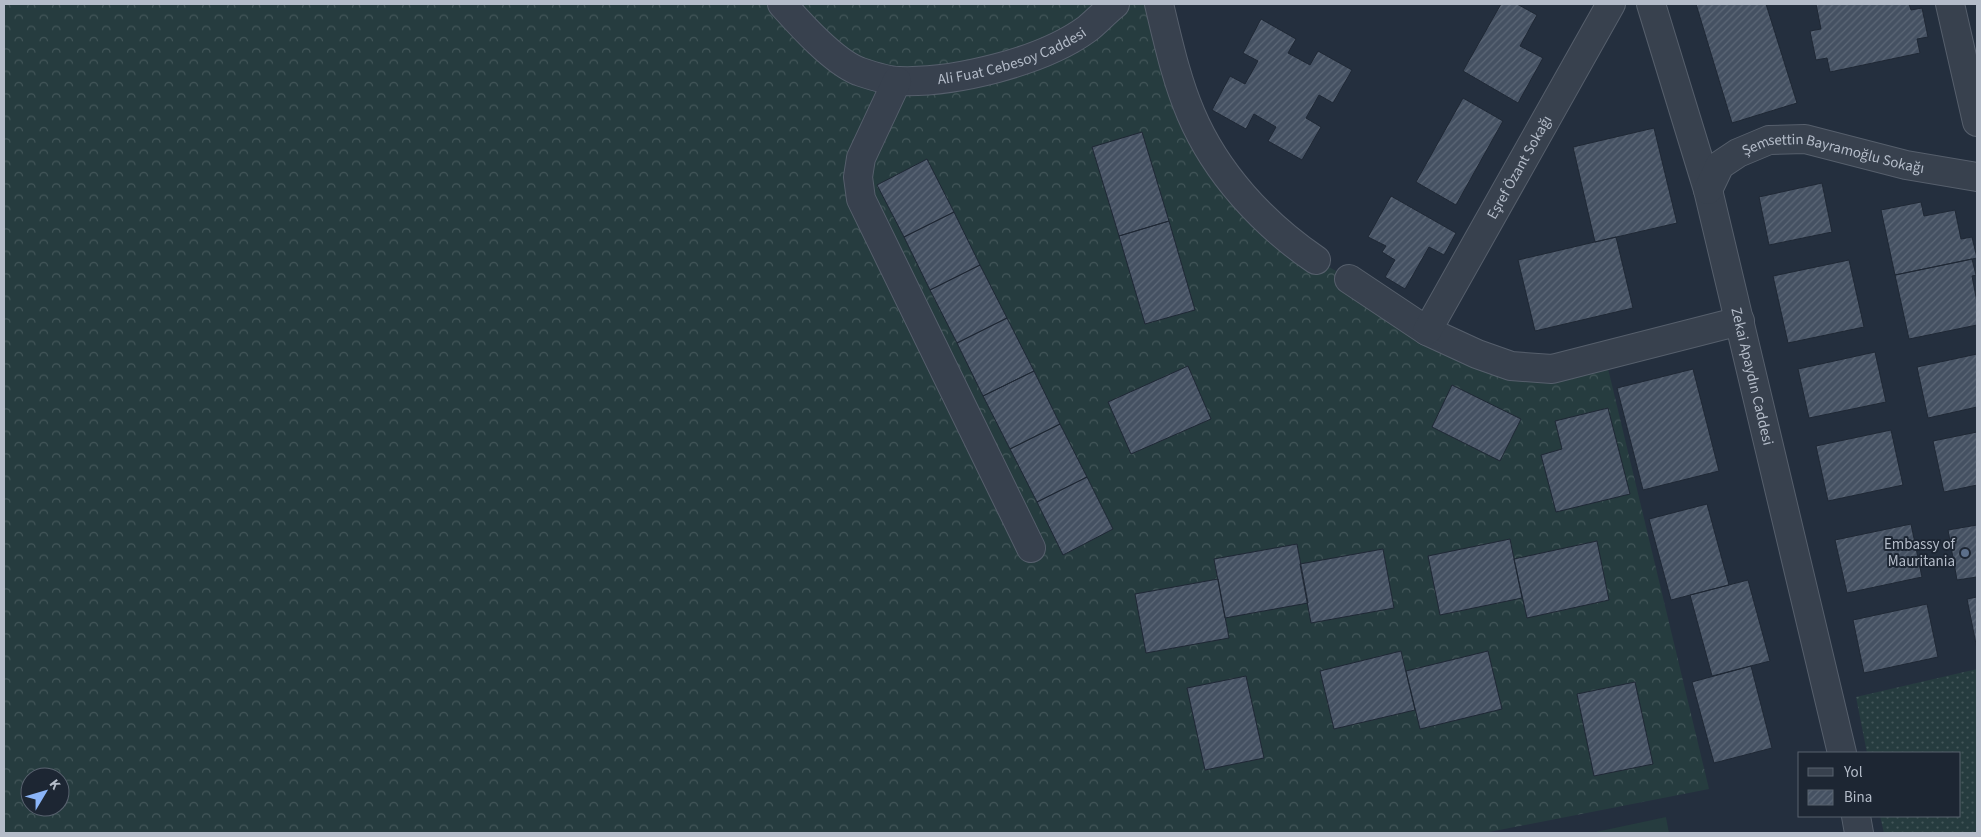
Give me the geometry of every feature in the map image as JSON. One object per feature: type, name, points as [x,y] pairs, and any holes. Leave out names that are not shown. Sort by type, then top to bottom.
[{"type":"street","name":"Ali Fuat Cebesoy Caddesi","points":[[782,4],[805,30],[832,54],[857,71],[897,81],[935,79],[995,69],[1048,50],[1086,30],[1114,4]]},
{"type":"street","points":[[1159,4],[1174,64],[1190,113],[1201,137],[1215,160],[1247,201],[1293,245],[1316,260]]},
{"type":"street","name":"Eşref Özant Sokağı","points":[[1427,331],[1610,4]]},
{"type":"street","name":"Zekai Apaydın Caddesi","points":[[1651,4],[1708,190],[1842,752]]},
{"type":"street","points":[[1950,4],[1977,122]]},
{"type":"street","points":[[897,81],[860,158],[858,177],[861,199],[1031,548]]},
{"type":"street","name":"Şemsettin Bayramoğlu Sokağı","points":[[1708,190],[1720,165],[1738,153],[1769,140],[1805,139],[1906,165],[1977,177]]},
{"type":"street","points":[[1349,279],[1427,331],[1477,354],[1511,366],[1552,369],[1740,321]]},
{"type":"street","points":[[1856,817],[1859,833]]},
{"type":"green space","points":[[4,4],[1159,4],[1201,137],[1316,260],[1511,366],[1605,356],[1709,789],[1484,833],[4,833]]},
{"type":"green space","points":[[1977,669],[1977,833],[1884,833],[1880,817],[1961,817],[1961,752],[1867,752],[1856,697]]},
{"type":"green space","points":[[1666,817],[1669,833],[1591,833]]},
{"type":"building","points":[[1501,4],[1517,4],[1537,15],[1520,46],[1543,58],[1518,103],[1463,71]]},
{"type":"building","points":[[1696,4],[1766,4],[1797,103],[1732,123]]},
{"type":"building","points":[[1816,4],[1909,4],[1911,10],[1922,8],[1928,37],[1917,39],[1920,53],[1830,72],[1827,58],[1816,60],[1810,31],[1821,29]]},
{"type":"building","points":[[1261,19],[1296,39],[1288,53],[1310,65],[1318,51],[1352,70],[1333,103],[1319,95],[1306,118],[1321,127],[1302,160],[1268,141],[1276,127],[1254,114],[1246,129],[1212,110],[1230,76],[1245,84],[1258,61],[1243,53]]},
{"type":"building","points":[[1463,98],[1503,121],[1456,205],[1416,182]]},
{"type":"building","points":[[1654,128],[1677,223],[1595,242],[1573,147]]},
{"type":"building","points":[[1142,132],[1169,221],[1119,236],[1092,147]]},
{"type":"building","points":[[927,159],[954,212],[904,237],[877,185]]},
{"type":"building","points":[[1822,183],[1832,232],[1769,245],[1759,197]]},
{"type":"building","points":[[1391,196],[1456,233],[1444,255],[1429,247],[1405,289],[1385,277],[1395,260],[1382,252],[1386,246],[1368,237]]},
{"type":"building","points":[[1921,202],[1924,216],[1955,210],[1961,239],[1972,237],[1977,258],[1895,275],[1881,210]]},
{"type":"building","points":[[954,212],[980,265],[930,290],[904,237]]},
{"type":"building","points":[[1169,221],[1195,310],[1145,324],[1119,236]]},
{"type":"building","points":[[1616,237],[1633,308],[1535,331],[1518,260]]},
{"type":"building","points":[[1972,259],[1976,275],[1972,276],[1977,302],[1977,325],[1909,339],[1895,275]]},
{"type":"building","points":[[1849,260],[1864,327],[1788,343],[1773,276]]},
{"type":"building","points":[[980,265],[1007,318],[957,343],[930,290]]},
{"type":"building","points":[[1007,318],[1034,371],[983,396],[957,343]]},
{"type":"building","points":[[1875,352],[1886,402],[1809,418],[1798,369]]},
{"type":"building","points":[[1977,354],[1977,407],[1928,418],[1917,367]]},
{"type":"building","points":[[1188,366],[1211,419],[1131,454],[1108,402]]},
{"type":"building","points":[[1693,369],[1719,471],[1643,490],[1617,388]]},
{"type":"building","points":[[1034,371],[1060,424],[1010,449],[983,396]]},
{"type":"building","points":[[1452,385],[1521,419],[1500,461],[1432,427]]},
{"type":"building","points":[[1608,408],[1630,494],[1556,512],[1541,455],[1562,449],[1555,421]]},
{"type":"building","points":[[1060,424],[1087,477],[1037,502],[1010,449]]},
{"type":"building","points":[[1891,430],[1903,485],[1828,501],[1816,446]]},
{"type":"building","points":[[1977,432],[1977,485],[1944,492],[1933,441]]},
{"type":"building","points":[[1087,477],[1113,529],[1063,555],[1037,502]]},
{"type":"building","points":[[1707,504],[1729,585],[1671,600],[1649,519]]},
{"type":"building","points":[[1911,524],[1922,577],[1847,593],[1835,540]]},
{"type":"building","name":"Embassy of Mauritania","points":[[1977,525],[1977,577],[1957,580],[1948,530]]},
{"type":"building","points":[[1510,539],[1522,598],[1440,615],[1428,556]]},
{"type":"building","points":[[1597,541],[1609,600],[1527,618],[1514,559]]},
{"type":"building","points":[[1297,544],[1308,603],[1225,618],[1214,559]]},
{"type":"building","points":[[1383,549],[1394,608],[1311,623],[1300,564]]},
{"type":"building","points":[[1218,579],[1229,638],[1146,653],[1135,594]]},
{"type":"building","points":[[1748,580],[1770,661],[1712,676],[1690,595]]},
{"type":"building","points":[[1977,597],[1977,649],[1967,599]]},
{"type":"building","points":[[1927,604],[1938,657],[1864,673],[1853,620]]},
{"type":"building","points":[[1401,651],[1415,710],[1334,729],[1320,671]]},
{"type":"building","points":[[1488,651],[1502,709],[1420,729],[1406,671]]},
{"type":"building","points":[[1751,666],[1772,748],[1714,763],[1692,682]]},
{"type":"building","points":[[1246,676],[1264,758],[1205,770],[1187,688]]},
{"type":"building","points":[[1635,682],[1653,764],[1594,776],[1577,694]]},
{"type":"place","name":"Embassy of Mauritania","points":[[1965,553]]}]
